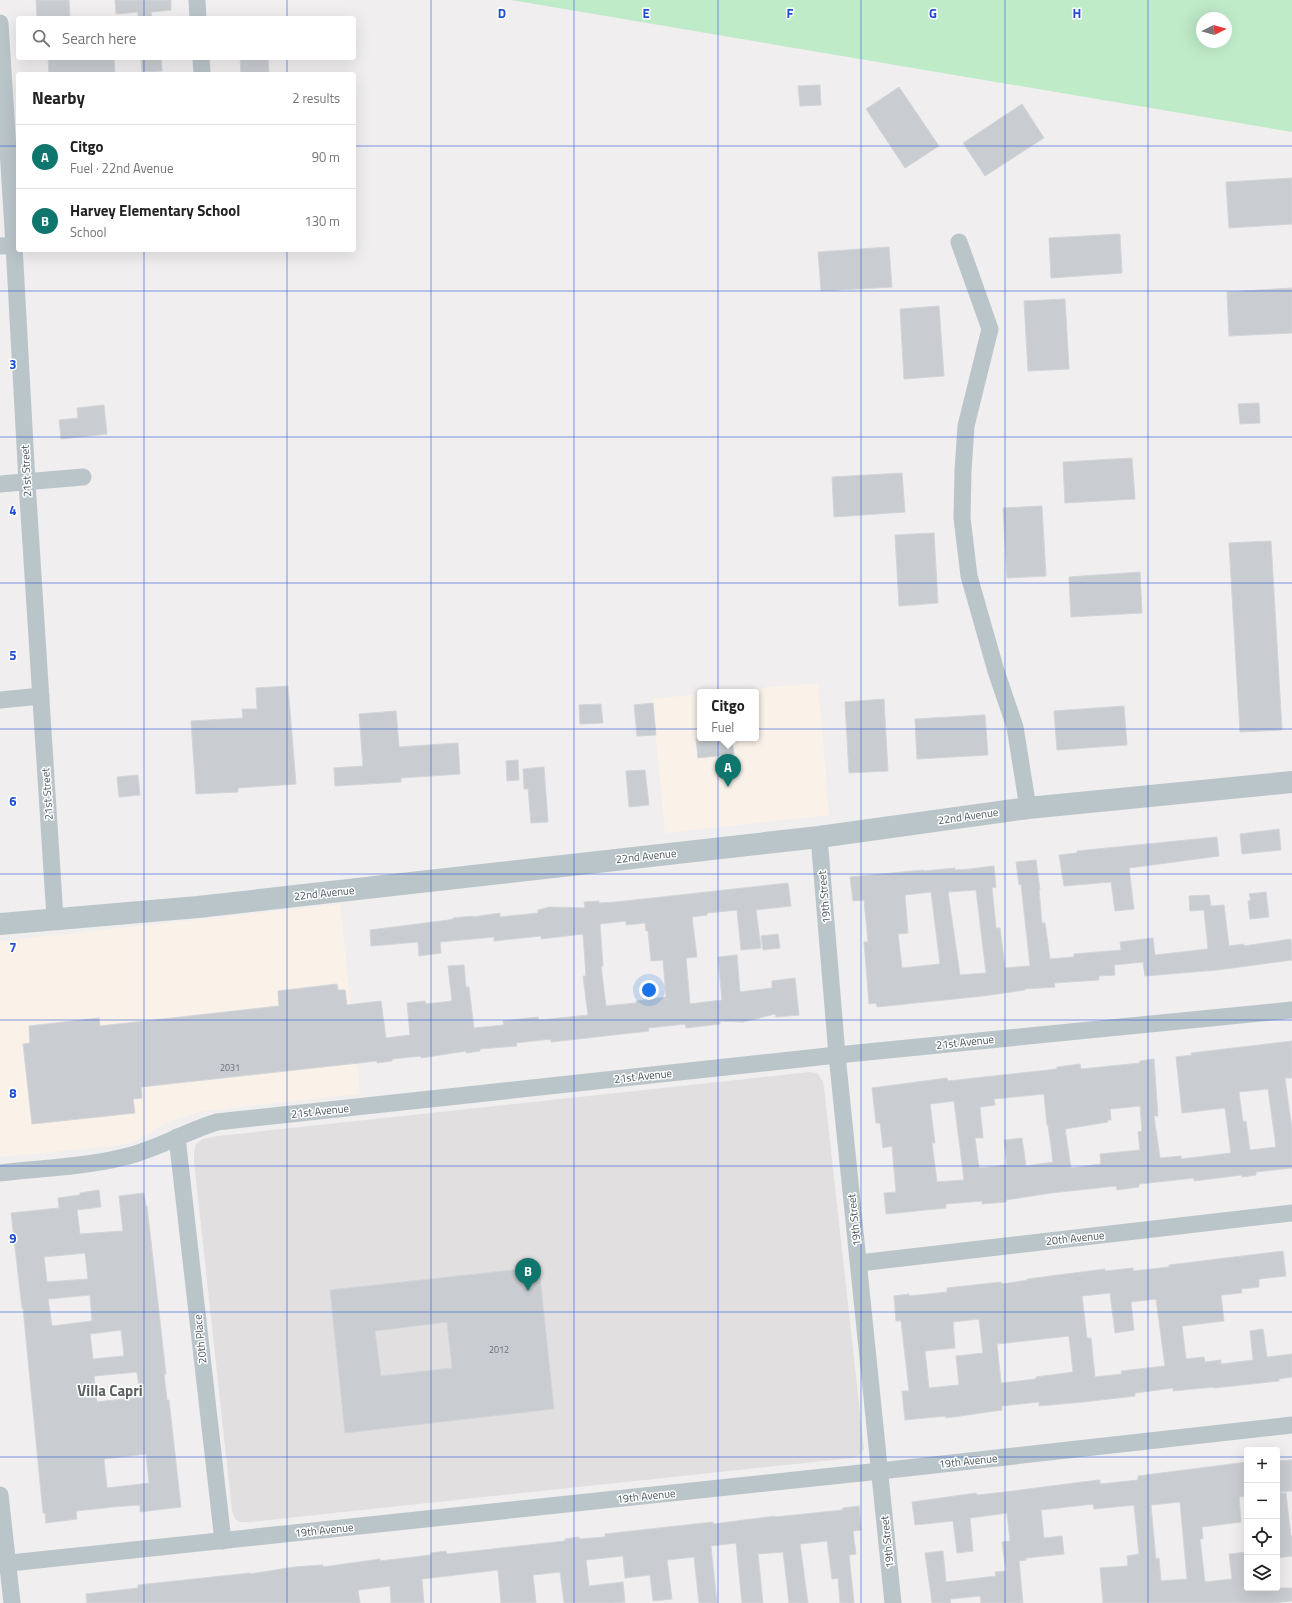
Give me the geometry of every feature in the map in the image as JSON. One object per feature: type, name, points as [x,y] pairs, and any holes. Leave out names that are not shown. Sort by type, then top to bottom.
[{"type":"street","points":[[197,0],[198,16]]},
{"type":"street","name":"21st Street","points":[[0,23],[11,246],[55,918]]},
{"type":"street","points":[[201,60],[202,72]]},
{"type":"street","points":[[959,242],[990,329],[966,426],[962,471],[962,518],[969,576],[994,664],[1015,727],[1028,808]]},
{"type":"street","points":[[0,484],[82,477]]},
{"type":"street","points":[[0,700],[41,696]]},
{"type":"street","name":"22nd Avenue","points":[[0,924],[206,906],[819,836],[1028,808],[1292,782]]},
{"type":"street","name":"19th Street","points":[[819,836],[837,1055],[893,1603]]},
{"type":"street","name":"21st Avenue","points":[[0,1173],[102,1162],[144,1151],[217,1122],[837,1055],[1292,1010]]},
{"type":"street","name":"20th Place","points":[[177,1137],[222,1541]]},
{"type":"street","name":"20th Avenue","points":[[859,1263],[1292,1213]]},
{"type":"street","name":"19th Avenue","points":[[4,1564],[880,1471],[1292,1425]]},
{"type":"street","points":[[0,1495],[4,1564],[12,1603]]},
{"type":"shaded area","points":[[818,683],[829,815],[665,833],[652,699],[697,694],[697,741],[759,741],[759,689],[753,689]]},
{"type":"shaded area","points":[[340,904],[360,1094],[204,1111],[172,1120],[131,1143],[0,1157],[0,941]]},
{"type":"shaded area","points":[[810,1072],[818,1074],[824,1087],[864,1449],[860,1455],[852,1458],[250,1522],[240,1522],[235,1519],[232,1511],[194,1161],[196,1144],[203,1139],[218,1136]]},
{"type":"green space","points":[[511,0],[1292,0],[1292,132]]},
{"type":"building","points":[[36,0],[69,0],[70,16],[37,16]]},
{"type":"building","points":[[115,0],[171,0],[171,10],[151,12],[152,16],[138,16],[138,12],[116,14]]},
{"type":"building","points":[[48,60],[114,60],[115,72],[49,72]]},
{"type":"building","points":[[141,60],[161,60],[162,71],[142,72]]},
{"type":"building","points":[[240,60],[268,60],[269,72],[241,72]]},
{"type":"building","points":[[820,85],[821,105],[800,106],[798,86]]},
{"type":"building","points":[[899,87],[939,146],[905,168],[866,109]]},
{"type":"building","points":[[1022,104],[1044,138],[985,176],[963,143]]},
{"type":"building","points":[[1292,178],[1292,224],[1229,228],[1226,182]]},
{"type":"building","points":[[1120,234],[1122,273],[1051,278],[1049,238]]},
{"type":"building","points":[[889,247],[892,287],[821,291],[818,252]]},
{"type":"building","points":[[1292,288],[1292,333],[1229,336],[1227,292]]},
{"type":"building","points":[[1065,299],[1069,369],[1028,371],[1024,301]]},
{"type":"building","points":[[939,306],[944,376],[904,379],[900,309]]},
{"type":"building","points":[[1259,403],[1260,423],[1240,424],[1238,404]]},
{"type":"building","points":[[104,405],[107,434],[61,439],[59,420],[78,418],[77,408]]},
{"type":"building","points":[[1132,458],[1135,499],[1065,503],[1063,462]]},
{"type":"building","points":[[902,473],[905,512],[834,517],[832,477]]},
{"type":"building","points":[[1042,506],[1046,576],[1007,578],[1003,508]]},
{"type":"building","points":[[934,533],[938,603],[899,606],[895,535]]},
{"type":"building","points":[[1271,541],[1282,730],[1240,732],[1229,543]]},
{"type":"building","points":[[1140,572],[1142,613],[1071,617],[1069,577]]},
{"type":"building","points":[[288,686],[296,784],[238,788],[238,792],[196,794],[191,721],[243,718],[242,709],[257,709],[256,688]]},
{"type":"building","points":[[884,699],[888,771],[849,773],[845,702]]},
{"type":"building","points":[[653,703],[656,735],[637,736],[634,705]]},
{"type":"building","points":[[601,704],[603,723],[580,724],[579,705]]},
{"type":"building","points":[[1124,706],[1127,745],[1057,750],[1054,711]]},
{"type":"building","points":[[396,711],[399,747],[458,743],[460,774],[401,778],[401,782],[335,786],[334,768],[363,766],[359,714]]},
{"type":"building","points":[[985,715],[988,755],[917,759],[915,719]]},
{"type":"building","points":[[696,738],[697,741],[732,741],[734,754],[698,758]]},
{"type":"building","points":[[518,760],[519,780],[507,781],[506,761]]},
{"type":"building","points":[[544,767],[548,822],[531,823],[528,789],[524,789],[523,769]]},
{"type":"building","points":[[645,770],[649,805],[629,807],[626,771]]},
{"type":"building","points":[[138,775],[140,795],[119,797],[117,777]]},
{"type":"building","points":[[1279,829],[1281,850],[1242,854],[1240,834]]},
{"type":"building","points":[[1217,837],[1219,856],[1129,868],[1134,909],[1115,911],[1111,882],[1064,886],[1059,855],[1077,853],[1077,851]]},
{"type":"building","points":[[1036,860],[1042,923],[1045,923],[1050,959],[1074,957],[1074,954],[1121,950],[1120,942],[1153,938],[1155,955],[1208,949],[1204,910],[1190,911],[1189,896],[1209,895],[1211,906],[1224,905],[1229,946],[1244,944],[1244,946],[1291,939],[1292,960],[1217,970],[1145,976],[1143,962],[1114,965],[1115,975],[1099,976],[1099,980],[1054,983],[1055,987],[1025,989],[983,996],[877,1007],[876,1003],[869,1004],[864,942],[868,942],[864,900],[853,901],[850,877],[924,870],[955,868],[955,870],[994,866],[996,887],[992,888],[996,928],[1000,928],[1005,968],[1030,966],[1021,884],[1019,885],[1016,862]],"holes":[[[976,890],[986,973],[960,975],[948,892]],[[931,892],[940,964],[902,968],[898,934],[908,933],[905,895]]]},
{"type":"building","points":[[788,883],[791,906],[756,910],[761,948],[741,950],[737,910],[707,913],[707,915],[692,917],[697,957],[686,958],[690,1004],[722,1000],[718,957],[737,955],[740,992],[772,988],[772,981],[795,978],[799,1015],[776,1017],[775,1014],[743,1022],[720,1021],[720,1024],[686,1028],[685,1024],[648,1028],[649,1031],[551,1042],[551,1039],[516,1043],[517,1046],[480,1049],[480,1051],[466,1053],[466,1051],[421,1058],[421,1056],[392,1059],[392,1061],[377,1063],[377,1061],[141,1087],[142,1098],[133,1099],[135,1113],[32,1124],[23,1044],[30,1043],[29,1026],[99,1018],[100,1026],[279,1006],[278,991],[337,984],[338,990],[345,990],[347,1005],[381,1001],[386,1038],[410,1035],[407,1003],[425,1001],[426,1004],[452,1001],[448,966],[464,965],[466,987],[469,987],[474,1028],[504,1025],[503,1021],[538,1017],[539,1020],[588,1015],[583,976],[586,976],[583,934],[541,939],[541,936],[494,941],[494,937],[440,942],[441,953],[419,956],[418,942],[371,946],[370,930],[500,913],[500,917],[538,913],[538,910],[550,907],[585,908],[584,902],[616,902]],"holes":[[[626,921],[626,925],[645,923],[646,931],[648,931],[651,961],[663,960],[666,997],[636,1001],[636,1003],[606,1006],[601,966],[603,966],[600,924]]]},
{"type":"building","points":[[1266,892],[1269,917],[1250,919],[1248,901],[1251,900],[1249,894]]},
{"type":"building","points":[[778,934],[780,948],[763,950],[761,936]]},
{"type":"building","points":[[1292,1041],[1292,1078],[1285,1078],[1292,1129],[1292,1168],[1256,1172],[1256,1175],[1242,1177],[1242,1175],[1194,1181],[1194,1178],[1139,1184],[1139,1187],[1117,1190],[1116,1186],[1051,1193],[1006,1200],[1006,1202],[982,1204],[982,1201],[946,1204],[946,1208],[886,1214],[884,1193],[896,1192],[892,1146],[883,1148],[880,1123],[876,1123],[872,1088],[947,1078],[948,1081],[1057,1069],[1057,1067],[1080,1064],[1081,1069],[1140,1063],[1140,1061],[1154,1059],[1158,1116],[1154,1116],[1160,1158],[1181,1156],[1181,1159],[1231,1153],[1225,1108],[1182,1113],[1176,1057],[1192,1055],[1191,1053]],"holes":[[[1268,1089],[1276,1147],[1250,1150],[1246,1121],[1243,1122],[1239,1092]],[[1044,1094],[1053,1162],[1026,1166],[1022,1138],[1004,1140],[1007,1165],[979,1168],[975,1138],[983,1138],[980,1107],[995,1105],[994,1099]],[[954,1101],[964,1180],[937,1182],[932,1143],[935,1143],[930,1104]],[[1140,1106],[1142,1131],[1138,1132],[1140,1150],[1100,1154],[1101,1164],[1071,1168],[1065,1129],[1108,1122],[1107,1120],[1111,1120],[1110,1109]]]},
{"type":"building","points":[[99,1190],[101,1207],[77,1210],[80,1234],[123,1231],[119,1196],[144,1193],[147,1206],[166,1374],[164,1374],[167,1400],[169,1400],[181,1507],[140,1512],[140,1505],[76,1511],[77,1519],[46,1523],[45,1513],[43,1513],[23,1308],[11,1213],[59,1208],[58,1198],[80,1195],[80,1193]],"holes":[[[85,1253],[88,1279],[47,1282],[44,1257]],[[90,1295],[92,1321],[52,1326],[48,1299]],[[121,1330],[124,1356],[93,1359],[90,1334]],[[137,1372],[140,1397],[97,1402],[94,1376]],[[146,1454],[149,1483],[107,1488],[104,1459]]]},
{"type":"building","points":[[1283,1251],[1286,1276],[1259,1279],[1259,1287],[1241,1289],[1242,1293],[1221,1295],[1224,1321],[1182,1326],[1186,1359],[1204,1357],[1205,1362],[1221,1360],[1221,1364],[1253,1360],[1250,1331],[1263,1329],[1267,1357],[1292,1354],[1292,1377],[1279,1379],[1279,1381],[1214,1388],[1173,1391],[1173,1388],[1135,1393],[1135,1396],[1083,1402],[1039,1406],[1039,1402],[1002,1406],[1002,1410],[946,1418],[945,1416],[905,1420],[902,1391],[909,1391],[901,1321],[896,1321],[894,1296],[947,1292],[947,1288],[1001,1282],[1002,1284],[1028,1280],[1027,1279],[1105,1269],[1105,1271],[1133,1268],[1133,1271],[1169,1267],[1169,1265]],"holes":[[[1110,1293],[1115,1333],[1134,1330],[1131,1302],[1156,1299],[1165,1366],[1121,1371],[1122,1374],[1095,1377],[1091,1338],[1087,1338],[1082,1296]],[[979,1319],[983,1353],[956,1356],[959,1385],[929,1388],[925,1351],[955,1348],[953,1322]],[[1069,1336],[1073,1372],[1036,1377],[1036,1379],[1001,1383],[997,1344]]]},
{"type":"building","points":[[539,1267],[554,1409],[345,1433],[330,1290]],"holes":[[[447,1322],[452,1368],[381,1376],[375,1331]]]},
{"type":"building","points":[[1292,1460],[1292,1491],[1280,1492],[1280,1461]]},
{"type":"building","points":[[1244,1462],[1244,1496],[1239,1497],[1241,1522],[1202,1527],[1203,1539],[1200,1539],[1205,1582],[1232,1579],[1229,1554],[1244,1552],[1244,1591],[1280,1591],[1280,1588],[1292,1588],[1292,1601],[1272,1603],[1103,1603],[1100,1568],[1128,1566],[1127,1556],[1139,1554],[1134,1505],[1094,1509],[1093,1504],[1041,1510],[1044,1538],[1062,1536],[1064,1554],[1026,1558],[1026,1560],[1019,1561],[1023,1603],[981,1603],[980,1596],[950,1599],[951,1603],[932,1603],[925,1553],[943,1551],[946,1582],[996,1576],[995,1572],[1006,1571],[1002,1542],[1010,1541],[1007,1513],[970,1518],[973,1551],[957,1553],[953,1521],[915,1525],[912,1502],[976,1493],[977,1495],[1100,1480],[1100,1484],[1138,1480],[1138,1476]],"holes":[[[1180,1502],[1187,1579],[1161,1581],[1159,1558],[1156,1559],[1151,1505]]]},
{"type":"building","points":[[1280,1493],[1286,1493],[1291,1536],[1292,1535],[1292,1556],[1280,1558]]},
{"type":"building","points":[[859,1506],[861,1530],[853,1531],[856,1554],[849,1555],[854,1603],[840,1603],[838,1578],[832,1579],[827,1541],[800,1544],[808,1603],[789,1603],[783,1552],[758,1554],[763,1603],[742,1603],[736,1543],[711,1546],[717,1603],[699,1603],[694,1557],[667,1560],[672,1599],[653,1601],[650,1575],[625,1578],[623,1556],[586,1560],[589,1586],[623,1582],[625,1602],[564,1603],[560,1572],[533,1575],[536,1603],[501,1603],[498,1570],[422,1579],[424,1603],[391,1603],[390,1586],[358,1590],[360,1603],[87,1603],[86,1594],[138,1588],[138,1585],[250,1574],[294,1567],[323,1565],[323,1567],[380,1559],[380,1561],[431,1555],[431,1553],[446,1551],[447,1554],[565,1541],[565,1539],[579,1537],[580,1539],[605,1537],[605,1534],[843,1510],[843,1508]]},
{"type":"place","name":"Citgo","points":[[728,787]]},
{"type":"place","name":"Harvey Elementary School","points":[[528,1291]]},
{"type":"district","name":"Villa Capri","points":[[110,1390]]}]
